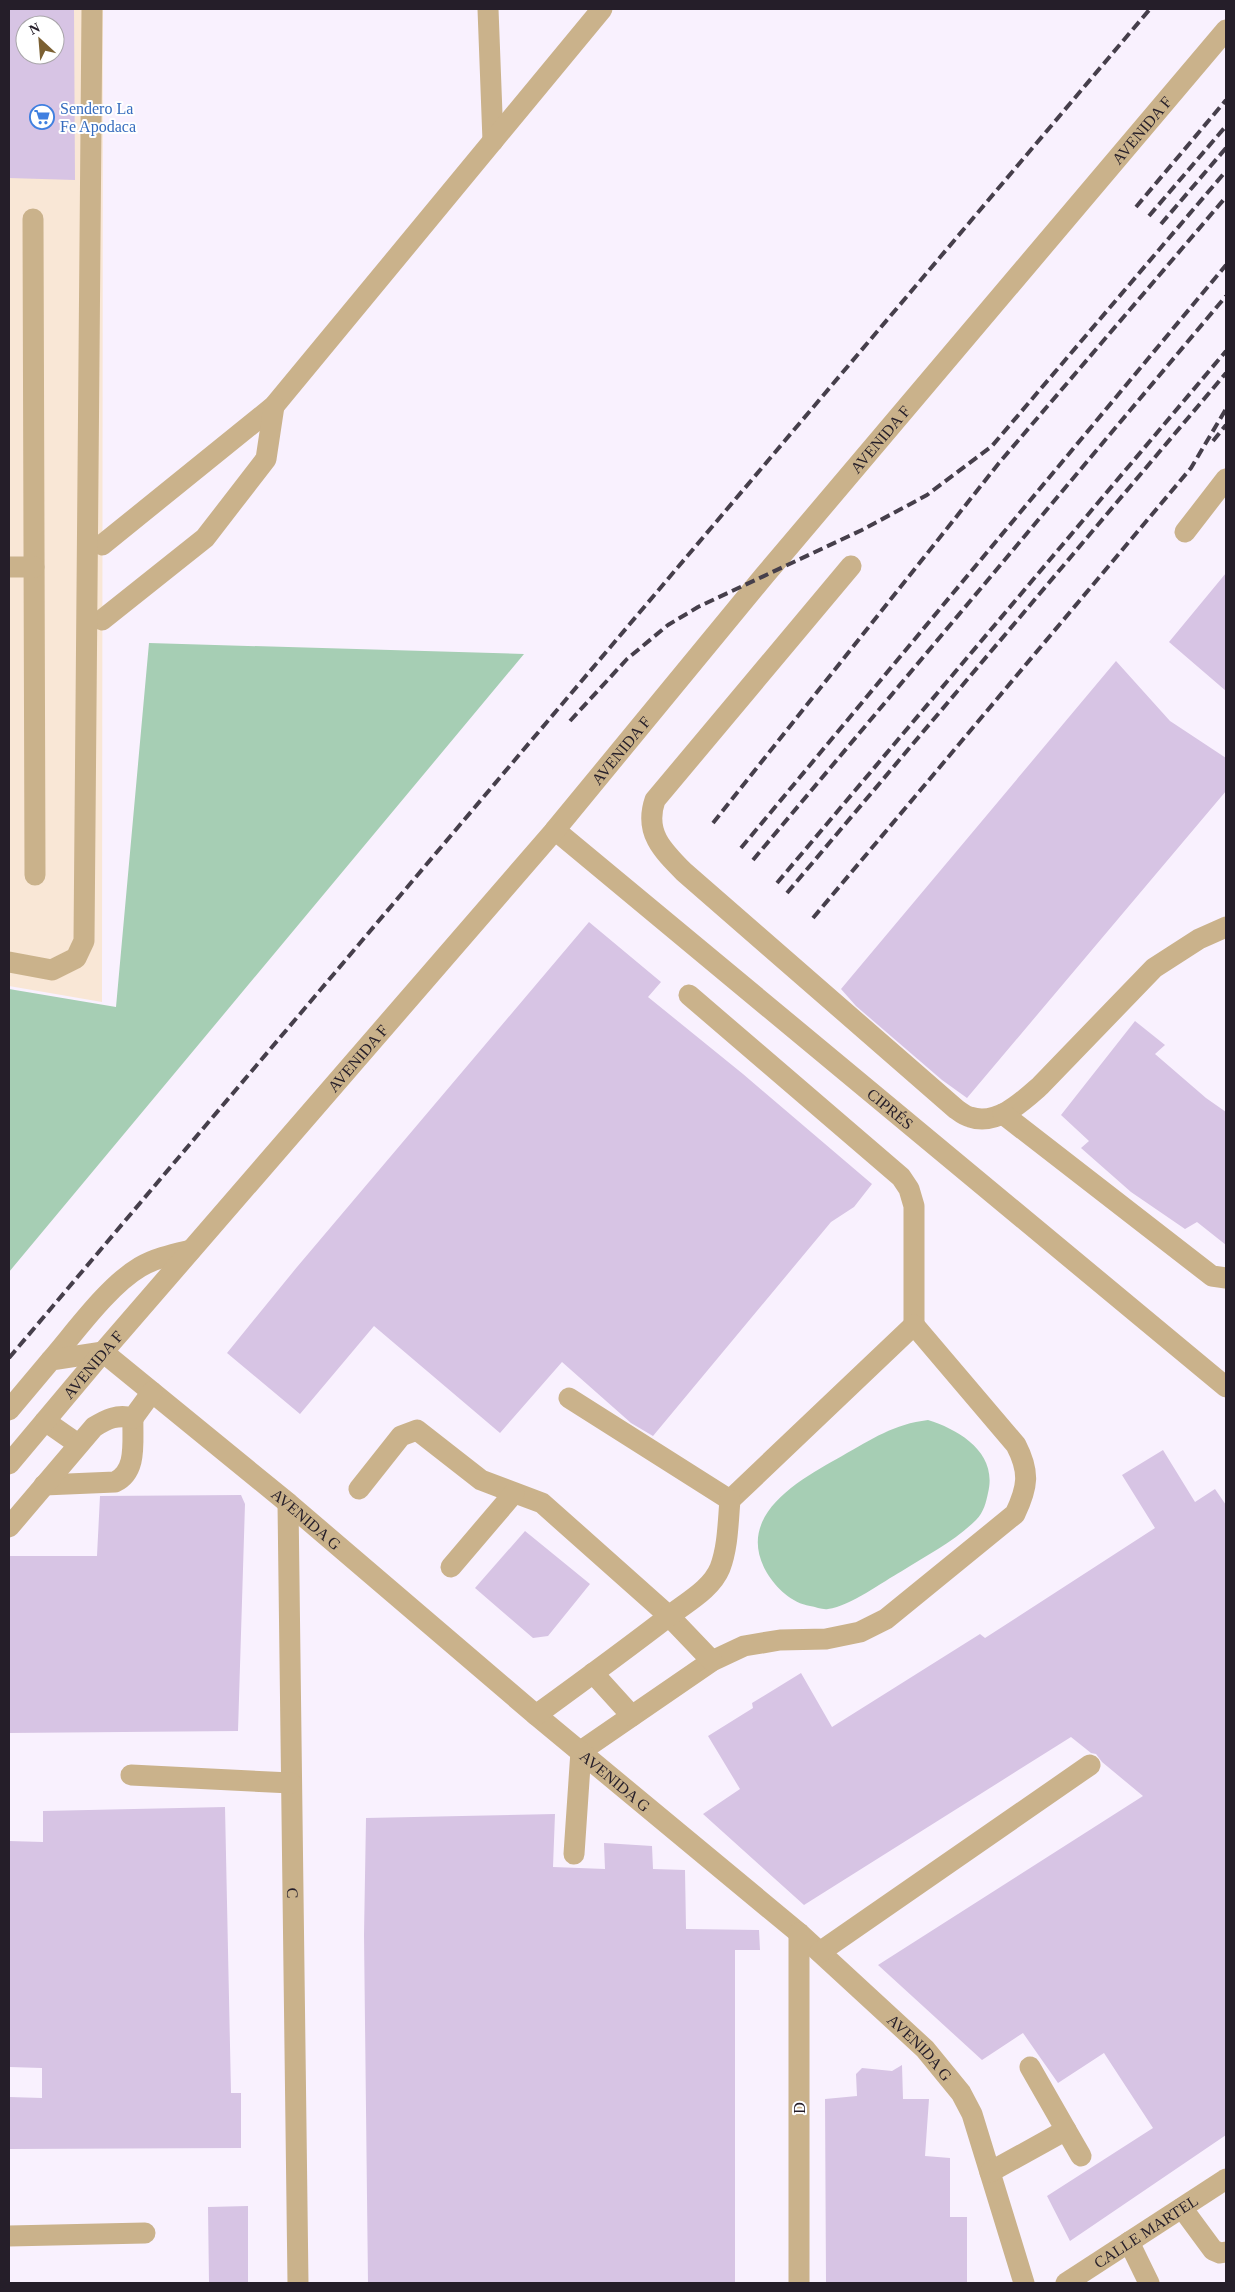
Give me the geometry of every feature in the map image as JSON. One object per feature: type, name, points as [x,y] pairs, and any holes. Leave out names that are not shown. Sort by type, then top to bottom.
[{"type":"street","points":[[9,962],[52,970],[76,958],[84,941],[92,9]]},
{"type":"street","points":[[488,9],[493,141]]},
{"type":"street","points":[[102,545],[274,406],[602,9]]},
{"type":"street","name":"AVENIDA F","points":[[9,1464],[103,1352],[555,830],[764,576],[1226,30]]},
{"type":"street","points":[[33,219],[35,875]]},
{"type":"street","points":[[102,620],[206,538],[266,459],[274,406]]},
{"type":"street","points":[[1185,532],[1226,479]]},
{"type":"street","points":[[851,566],[655,800],[651,812],[652,828],[658,842],[684,872],[956,1109],[970,1117],[985,1119],[1003,1114],[1020,1104],[1040,1086],[1154,968],[1199,939],[1226,927]]},
{"type":"street","points":[[9,567],[34,567]]},
{"type":"street","name":"CIPRÉS","points":[[555,830],[1226,1387]]},
{"type":"street","points":[[574,1854],[581,1751],[712,1661],[744,1646],[780,1640],[826,1639],[860,1632],[886,1619],[1015,1514],[1024,1496],[1026,1478],[1024,1462],[1016,1445],[914,1325],[914,1206],[909,1189],[901,1177],[689,996]]},
{"type":"street","points":[[1003,1114],[1212,1276],[1226,1278]]},
{"type":"street","points":[[9,1410],[117,1284],[140,1267],[172,1254],[191,1250]]},
{"type":"street","points":[[536,1715],[697,1596],[720,1568],[725,1548],[730,1500],[914,1325]]},
{"type":"street","points":[[51,1360],[103,1352]]},
{"type":"street","name":"AVENIDA G","points":[[103,1352],[288,1503],[536,1715],[799,1933],[925,2049],[961,2092],[972,2114],[1024,2283]]},
{"type":"street","points":[[44,1485],[115,1482],[124,1478],[131,1467],[133,1418],[152,1392]]},
{"type":"street","points":[[569,1398],[730,1500]]},
{"type":"street","points":[[9,1527],[94,1427],[109,1419],[122,1416],[133,1418]]},
{"type":"street","points":[[45,1421],[78,1444]]},
{"type":"street","points":[[359,1489],[401,1436],[417,1430],[471,1474],[490,1485],[530,1496],[542,1503],[669,1616],[712,1661]]},
{"type":"street","points":[[451,1567],[514,1493]]},
{"type":"street","name":"C","points":[[288,1503],[298,2283]]},
{"type":"street","points":[[593,1673],[632,1716]]},
{"type":"street","points":[[820,1952],[1090,1765]]},
{"type":"street","points":[[131,1775],[291,1783]]},
{"type":"street","name":"D","points":[[799,1933],[800,2283]]},
{"type":"street","points":[[1030,2067],[1081,2156]]},
{"type":"street","points":[[990,2172],[1066,2130]]},
{"type":"street","name":"CALLE MARTEL","points":[[1066,2283],[1226,2179]]},
{"type":"street","points":[[1182,2208],[1213,2250],[1220,2253],[1226,2252]]},
{"type":"street","points":[[9,2236],[145,2233]]},
{"type":"street","points":[[1129,2242],[1149,2283]]},
{"type":"shaded area","points":[[9,9],[103,9],[102,1002],[9,986]]},
{"type":"green space","points":[[149,643],[524,654],[9,1272],[9,989],[116,1007]]},
{"type":"green space","points":[[928,1420],[940,1424],[964,1437],[982,1455],[990,1479],[988,1493],[979,1517],[968,1528],[941,1547],[866,1593],[837,1607],[822,1609],[797,1602],[785,1594],[767,1573],[759,1552],[759,1533],[765,1517],[776,1501],[808,1476],[873,1438],[904,1425]]},
{"type":"building","name":"Sendero La Fe Apodaca","points":[[9,9],[74,9],[75,180],[9,178]]},
{"type":"building","points":[[1226,573],[1226,691],[1169,642]]},
{"type":"building","points":[[1116,661],[1170,721],[1226,758],[1226,791],[967,1098],[942,1080],[856,1006],[841,989]]},
{"type":"building","points":[[589,922],[661,982],[648,997],[743,1074],[872,1184],[854,1207],[831,1222],[653,1436],[631,1423],[562,1362],[500,1433],[374,1326],[300,1414],[227,1353],[297,1267]]},
{"type":"building","points":[[1135,1021],[1165,1045],[1155,1054],[1206,1098],[1226,1112],[1226,1245],[1197,1222],[1185,1229],[1131,1192],[1081,1148],[1089,1141],[1061,1115]]},
{"type":"building","points":[[1163,1450],[1195,1502],[1215,1489],[1226,1505],[1226,2135],[1070,2241],[1047,2196],[1153,2128],[1104,2053],[1058,2083],[1023,2033],[982,2060],[878,1965],[1143,1796],[1102,1762],[1096,1754],[1091,1753],[1071,1737],[804,1905],[703,1814],[740,1789],[708,1736],[753,1708],[752,1703],[801,1673],[832,1727],[980,1634],[985,1638],[1155,1528],[1122,1475]]},
{"type":"building","points":[[241,1495],[245,1504],[238,1731],[9,1733],[9,1556],[97,1556],[100,1496]]},
{"type":"building","points":[[525,1531],[590,1584],[548,1636],[533,1638],[475,1588]]},
{"type":"building","points":[[225,1807],[231,2093],[241,2093],[241,2148],[9,2149],[9,2097],[42,2098],[42,2068],[9,2067],[9,1841],[43,1842],[43,1811]]},
{"type":"building","points":[[555,1814],[553,1867],[605,1869],[604,1843],[652,1846],[653,1869],[685,1870],[686,1929],[759,1930],[760,1950],[735,1950],[735,2283],[368,2283],[364,1935],[366,1818]]},
{"type":"building","points":[[902,2065],[903,2099],[929,2099],[925,2156],[950,2158],[950,2217],[967,2217],[967,2283],[826,2283],[825,2099],[857,2096],[856,2074],[862,2068],[892,2071]]},
{"type":"building","points":[[248,2206],[248,2283],[209,2283],[208,2207]]},
{"type":"railway","points":[[9,1358],[1150,9]]},
{"type":"railway","points":[[1136,207],[1226,100]]},
{"type":"railway","points":[[1149,216],[1226,126]]},
{"type":"railway","points":[[1161,224],[1226,148]]},
{"type":"railway","points":[[570,721],[627,659],[668,625],[698,607],[862,530],[927,495],[992,446],[1226,171]]},
{"type":"railway","points":[[713,823],[999,463],[1226,197]]},
{"type":"railway","points":[[741,848],[1226,265]]},
{"type":"railway","points":[[753,860],[1226,296]]},
{"type":"railway","points":[[777,883],[1226,351]]},
{"type":"railway","points":[[787,893],[1226,373]]},
{"type":"railway","points":[[813,918],[1191,468],[1226,409]]},
{"type":"railway","points":[[1213,441],[1226,425]]},
{"type":"place","name":"Sendero La Fe Apodaca","points":[[42,117]]}]
